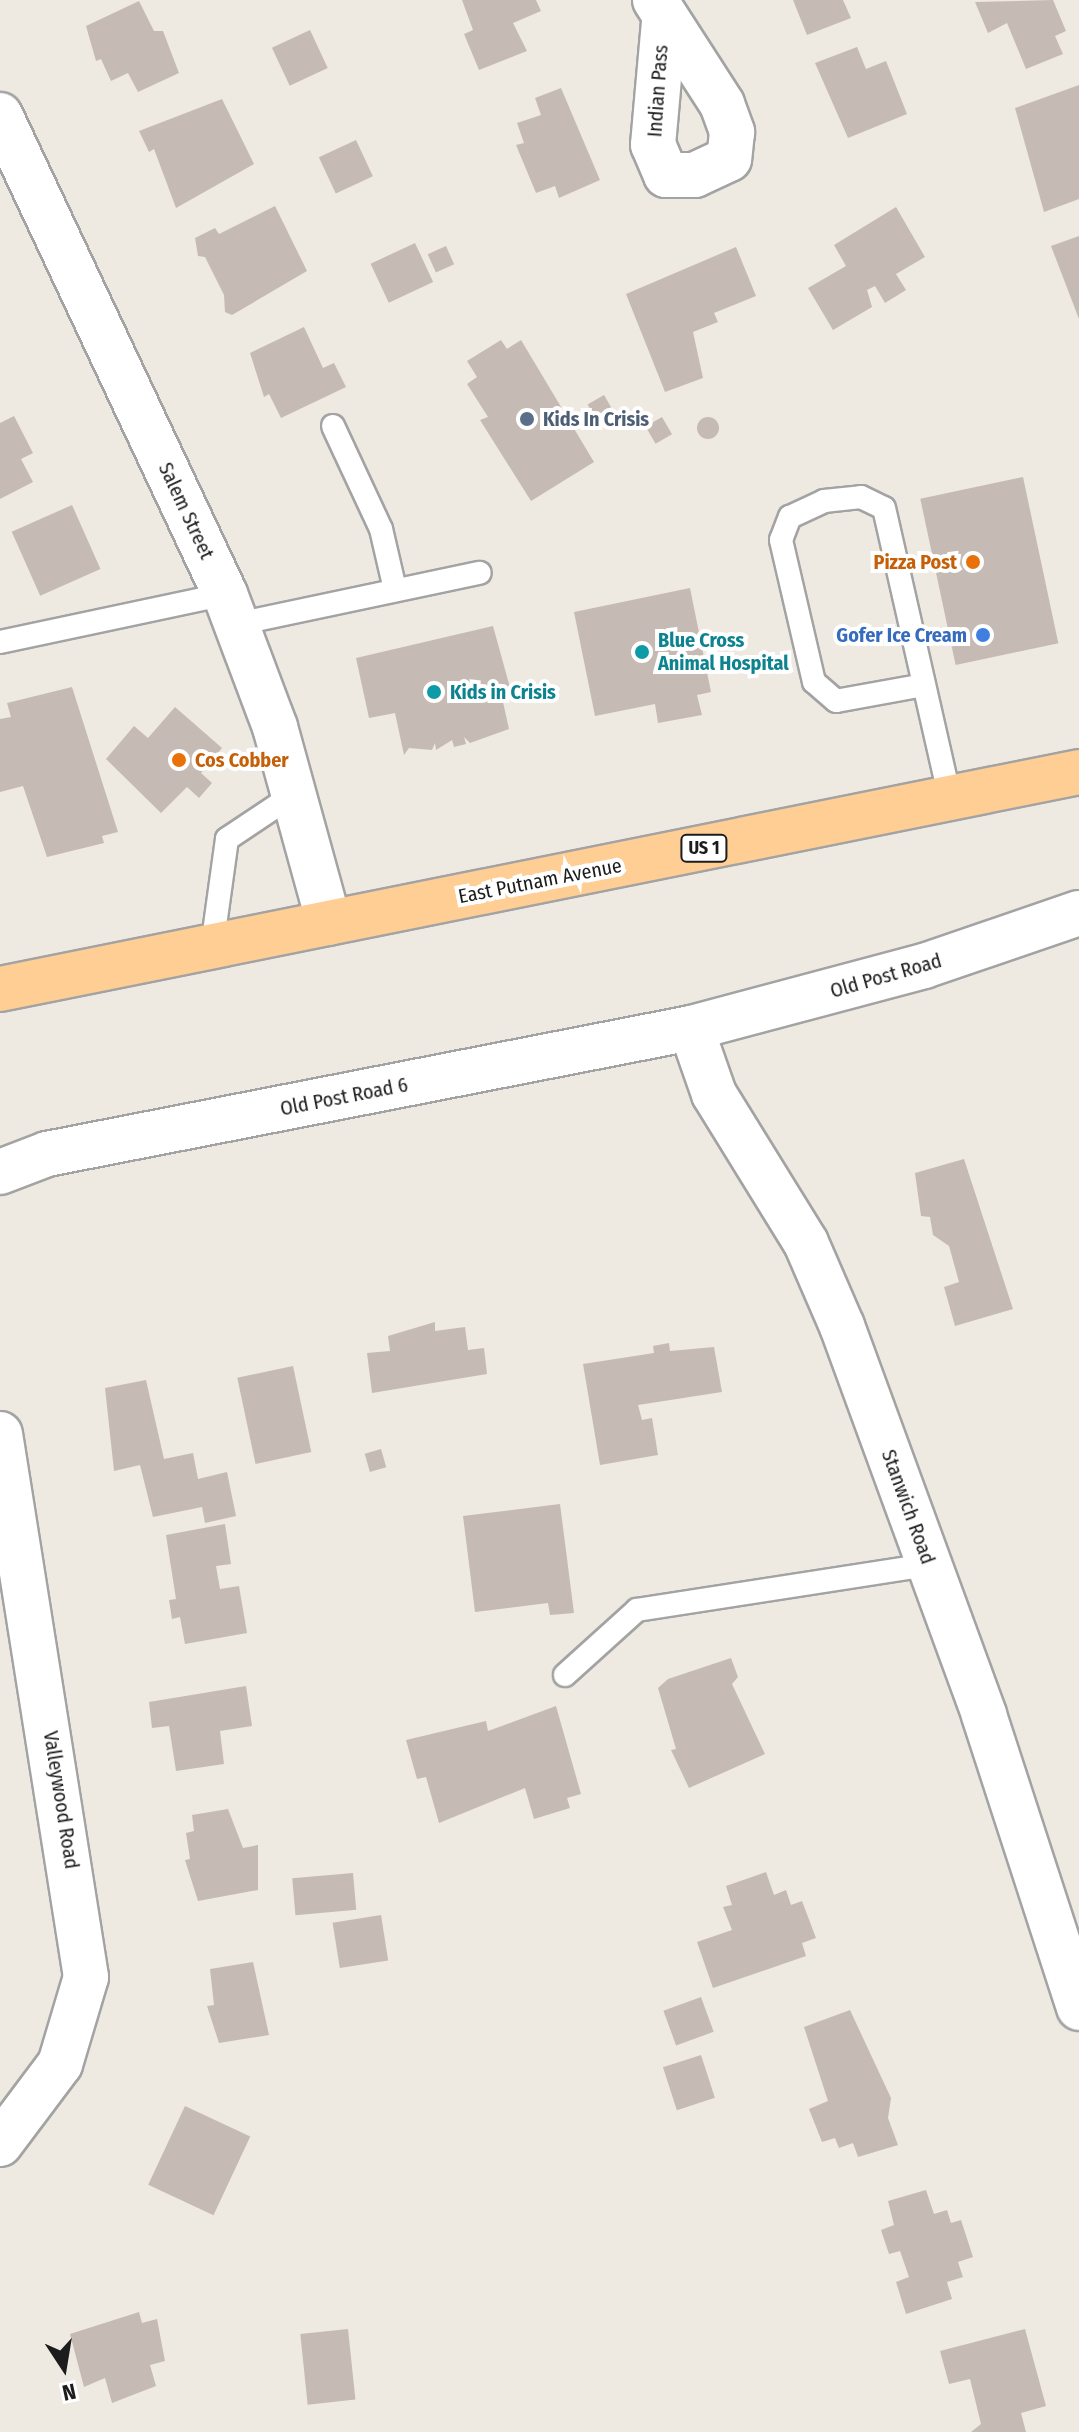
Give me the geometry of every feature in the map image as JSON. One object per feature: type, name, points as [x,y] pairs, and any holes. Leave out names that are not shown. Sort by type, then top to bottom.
[{"type":"main road","name":"East Putnam Avenue","points":[[0,989],[1079,772]]},
{"type":"street","name":"Salem Street","points":[[0,115],[231,609],[296,793],[329,923]]},
{"type":"street","name":"Old Post Road","points":[[691,1028],[924,966],[1079,913]]},
{"type":"street","name":"Old Post Road 6","points":[[0,1172],[47,1154],[691,1028]]},
{"type":"street","name":"Stanwich Road","points":[[691,1028],[726,1118],[773,1185],[826,1287],[929,1565],[1079,2008]]},
{"type":"street","name":"Valleywood Road","points":[[0,2144],[55,2074],[86,1977],[1,1449]]},
{"type":"lane","points":[[333,426],[381,529],[395,589]]},
{"type":"lane","points":[[924,685],[836,701],[814,682],[781,540],[790,517],[824,501],[861,497],[884,508],[950,799]]},
{"type":"lane","points":[[0,642],[395,589],[480,573]]},
{"type":"lane","points":[[212,947],[227,839],[296,793]]},
{"type":"lane","points":[[565,1675],[637,1610],[929,1565]]},
{"type":"building","points":[[462,0],[536,0],[541,11],[513,23],[527,51],[479,70],[464,34],[473,30]]},
{"type":"building","points":[[793,0],[843,0],[851,18],[807,35]]},
{"type":"building","points":[[1053,0],[1066,31],[1055,36],[1063,54],[1026,69],[1007,23],[988,33],[975,2]]},
{"type":"building","points":[[139,1],[154,31],[163,31],[179,73],[138,92],[128,73],[111,81],[101,59],[96,61],[86,26]]},
{"type":"building","points":[[310,30],[328,68],[290,86],[272,48]]},
{"type":"building","points":[[857,47],[866,69],[886,61],[907,114],[848,138],[815,63]]},
{"type":"building","points":[[1079,85],[1079,199],[1044,212],[1015,108]]},
{"type":"building","points":[[561,88],[600,180],[559,198],[555,186],[536,193],[516,145],[524,143],[517,123],[541,115],[535,98]]},
{"type":"building","points":[[222,99],[254,164],[176,208],[154,149],[149,152],[139,131]]},
{"type":"building","points":[[356,140],[373,176],[336,194],[319,157]]},
{"type":"building","points":[[275,206],[307,271],[232,315],[225,312],[224,295],[205,257],[198,256],[195,238],[215,228],[219,234]]},
{"type":"building","points":[[896,207],[925,257],[896,274],[906,290],[885,303],[875,286],[867,290],[872,307],[833,330],[808,288],[846,266],[834,245]]},
{"type":"building","points":[[1079,236],[1079,319],[1051,246]]},
{"type":"building","points":[[415,243],[433,282],[389,303],[371,264]]},
{"type":"building","points":[[446,246],[454,264],[436,272],[428,254]]},
{"type":"building","points":[[736,247],[756,296],[714,313],[718,322],[693,332],[703,378],[665,392],[626,294]]},
{"type":"building","points":[[304,327],[323,368],[334,363],[346,387],[281,418],[269,394],[264,397],[250,353]]},
{"type":"building","name":"Kids In Crisis","points":[[501,340],[507,349],[521,340],[594,462],[531,501],[480,420],[488,417],[467,384],[477,377],[467,361]]},
{"type":"building","points":[[604,395],[611,407],[595,417],[588,404]]},
{"type":"building","points":[[14,416],[33,453],[21,459],[33,482],[0,499],[0,423]]},
{"type":"building","points":[[662,417],[672,434],[656,444],[646,426]]},
{"type":"building","points":[[708,417],[716,420],[719,428],[716,436],[708,439],[700,436],[697,428],[700,420]]},
{"type":"building","points":[[1023,477],[1058,643],[956,665],[920,499]]},
{"type":"building","points":[[72,505],[100,569],[40,596],[12,532]]},
{"type":"building","name":"Blue Cross Animal Hospital","points":[[690,588],[711,692],[697,695],[702,715],[658,723],[655,704],[595,716],[574,612]]},
{"type":"building","name":"Kids in Crisis","points":[[493,626],[511,691],[501,693],[509,729],[470,743],[464,737],[466,744],[454,747],[452,740],[436,750],[435,743],[432,750],[409,748],[404,755],[395,713],[369,718],[356,658]]},
{"type":"building","points":[[72,687],[118,832],[102,836],[104,843],[47,857],[23,786],[0,792],[0,719],[11,717],[7,703]]},
{"type":"building","points":[[175,707],[222,748],[201,773],[212,783],[199,798],[187,787],[161,813],[106,759],[134,726],[148,738]]},
{"type":"building","points":[[964,1159],[1013,1309],[955,1326],[944,1287],[959,1282],[949,1246],[933,1235],[930,1217],[921,1216],[915,1173]]},
{"type":"building","points":[[435,1322],[435,1331],[465,1327],[468,1350],[484,1348],[487,1374],[372,1393],[367,1353],[390,1351],[388,1336]]},
{"type":"building","points":[[669,1343],[670,1351],[714,1347],[722,1392],[638,1405],[642,1420],[652,1418],[658,1455],[600,1465],[583,1364],[654,1353],[653,1346]]},
{"type":"building","points":[[293,1366],[311,1452],[256,1464],[237,1378]]},
{"type":"building","points":[[146,1380],[164,1459],[193,1453],[198,1479],[227,1472],[236,1516],[205,1523],[202,1507],[153,1517],[140,1465],[114,1471],[105,1388]]},
{"type":"building","points":[[381,1449],[386,1467],[370,1472],[365,1454]]},
{"type":"building","points":[[560,1504],[574,1613],[550,1615],[548,1603],[475,1612],[463,1516]]},
{"type":"building","points":[[225,1524],[231,1564],[216,1566],[220,1589],[239,1586],[247,1633],[185,1644],[180,1617],[172,1619],[169,1600],[176,1599],[166,1535]]},
{"type":"building","points":[[731,1658],[738,1677],[732,1684],[765,1754],[689,1788],[671,1750],[676,1749],[658,1688],[668,1679]]},
{"type":"building","points":[[246,1686],[252,1726],[220,1731],[224,1764],[176,1771],[169,1726],[152,1728],[149,1702]]},
{"type":"building","points":[[556,1706],[581,1794],[567,1798],[570,1808],[534,1819],[525,1788],[439,1823],[426,1777],[417,1779],[406,1740],[486,1721],[488,1731]]},
{"type":"building","points":[[228,1809],[243,1848],[258,1845],[258,1890],[198,1901],[185,1860],[190,1859],[186,1833],[194,1831],[192,1815]]},
{"type":"building","points":[[766,1872],[774,1895],[786,1890],[791,1905],[802,1901],[816,1938],[802,1943],[806,1956],[713,1988],[697,1942],[732,1930],[723,1907],[732,1905],[726,1886]]},
{"type":"building","points":[[353,1873],[356,1910],[295,1915],[292,1878]]},
{"type":"building","points":[[381,1915],[388,1960],[340,1968],[333,1923]]},
{"type":"building","points":[[253,1962],[269,2035],[219,2043],[207,2006],[214,2005],[210,1969]]},
{"type":"building","points":[[701,1997],[714,2032],[676,2045],[663,2011]]},
{"type":"building","points":[[850,2010],[891,2098],[888,2118],[898,2145],[858,2157],[853,2143],[839,2148],[835,2138],[822,2142],[809,2109],[828,2101],[804,2027]]},
{"type":"building","points":[[701,2055],[715,2098],[677,2110],[663,2067]]},
{"type":"building","points":[[185,2106],[250,2136],[213,2215],[148,2185]]},
{"type":"building","points":[[926,2190],[934,2214],[947,2210],[951,2223],[961,2220],[973,2257],[958,2262],[963,2277],[947,2282],[952,2299],[906,2314],[896,2282],[909,2277],[900,2251],[889,2254],[881,2230],[894,2225],[888,2201]]},
{"type":"building","points":[[139,2312],[142,2323],[157,2319],[165,2361],[150,2365],[156,2386],[112,2403],[105,2378],[84,2387],[70,2334]]},
{"type":"building","points":[[348,2329],[355,2400],[308,2405],[300,2334]]},
{"type":"building","points":[[1025,2329],[1046,2406],[1021,2413],[1026,2432],[971,2432],[981,2424],[970,2379],[949,2384],[940,2351]]},
{"type":"place","name":"Kids In Crisis","points":[[527,419]]},
{"type":"place","name":"Pizza Post","points":[[973,562]]},
{"type":"place","name":"Gofer Ice Cream","points":[[983,635]]},
{"type":"place","name":"Blue Cross Animal Hospital","points":[[642,652]]},
{"type":"place","name":"Kids in Crisis","points":[[434,692]]},
{"type":"place","name":"Cos Cobber","points":[[179,760]]}]
